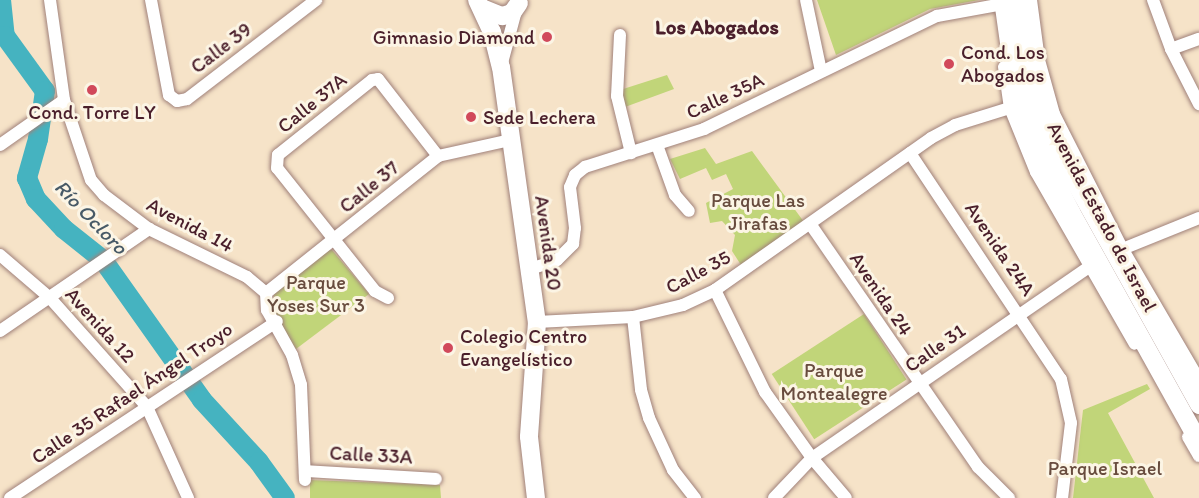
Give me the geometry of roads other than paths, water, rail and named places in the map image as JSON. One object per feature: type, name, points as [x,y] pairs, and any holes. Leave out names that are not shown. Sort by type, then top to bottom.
[{"type":"main road","points":[[480,4],[502,16],[512,13],[519,1]]},
{"type":"main road","name":"Avenida Estado de Israel","points":[[1008,1],[1046,128],[1118,250],[1199,405]]},
{"type":"main road","name":"Avenida Estado de Israel","points":[[1008,1],[1013,71],[1031,133],[1094,263],[1179,405],[1192,436]]},
{"type":"main road","name":"Avenida 20","points":[[480,4],[501,67],[537,321],[529,436],[536,498]]},
{"type":"street","name":"Avenida 14","points":[[50,0],[64,100],[91,180],[104,195],[149,229],[247,277],[266,293]]},
{"type":"street","name":"Calle 39","points":[[151,0],[169,95],[177,101],[187,99],[316,0]]},
{"type":"street","points":[[806,0],[821,71]]},
{"type":"street","points":[[1031,0],[1039,60],[1054,114],[1118,250],[1199,380]]},
{"type":"street","points":[[1153,0],[1171,49],[1199,104]]},
{"type":"street","points":[[501,67],[519,1]]},
{"type":"street","points":[[1008,1],[999,31],[1010,108],[1036,172],[1094,263],[1192,436],[1199,456]]},
{"type":"street","name":"Calle 35A","points":[[530,269],[557,260],[573,244],[575,228],[570,187],[575,175],[595,163],[704,129],[937,16],[1008,1]]},
{"type":"street","points":[[620,35],[617,96],[631,153]]},
{"type":"street","points":[[1171,49],[1199,39]]},
{"type":"street","name":"Calle 37A","points":[[335,239],[276,162],[278,155],[372,80],[378,80],[438,156]]},
{"type":"street","points":[[0,145],[35,118],[64,100]]},
{"type":"street","name":"Calle 35","points":[[537,321],[633,317],[667,310],[715,290],[811,225],[910,153],[955,125],[1010,108]]},
{"type":"street","name":"Calle 37","points":[[266,293],[438,156],[510,140]]},
{"type":"street","points":[[657,145],[675,195],[689,212]]},
{"type":"street","name":"Avenida 24A","points":[[910,153],[1056,369],[1070,407],[1062,498]]},
{"type":"street","points":[[1118,250],[1199,218]]},
{"type":"street","name":"Avenida 24","points":[[811,225],[918,384],[978,467],[1009,498]]},
{"type":"street","points":[[0,331],[149,229]]},
{"type":"street","points":[[335,239],[375,291],[388,298]]},
{"type":"street","name":"Avenida 12","points":[[0,255],[50,298],[147,407],[188,498]]},
{"type":"street","name":"Calle 31","points":[[774,498],[812,458],[1094,263]]},
{"type":"street","points":[[715,290],[765,392],[812,458],[846,498]]},
{"type":"street","points":[[266,293],[267,310],[277,321]]},
{"type":"street","points":[[633,317],[641,390],[648,418],[673,470],[695,498]]},
{"type":"street","name":"Calle 35 Rafael Ángel Troyo","points":[[10,498],[277,321]]},
{"type":"street","name":"Calle 33A","points":[[277,321],[300,385],[305,476],[436,479]]},
{"type":"waterway","name":"Río Ocloro","points":[[1,0],[5,36],[45,91],[38,139],[27,178],[36,199],[64,229],[103,260],[202,400],[259,462],[285,498]]},
{"type":"place","name":"Gimnasio Diamond","points":[[547,37]]},
{"type":"place","name":"Cond. Los Abogados","points":[[949,64]]},
{"type":"place","name":"Cond. Torre LY","points":[[92,90]]},
{"type":"place","name":"Sede Lechera","points":[[471,117]]},
{"type":"place","name":"Colegio Centro Evangelístico","points":[[448,348]]},
{"type":"district","name":"Los Abogados","points":[[717,27]]},
{"type":"park label","name":"Parque Las Jirafas","points":[[758,212]]},
{"type":"park label","name":"Parque Yoses Sur 3","points":[[316,294]]},
{"type":"park label","name":"Parque Montealegre","points":[[834,382]]},
{"type":"park label","name":"Parque Israel","points":[[1105,468]]}]
